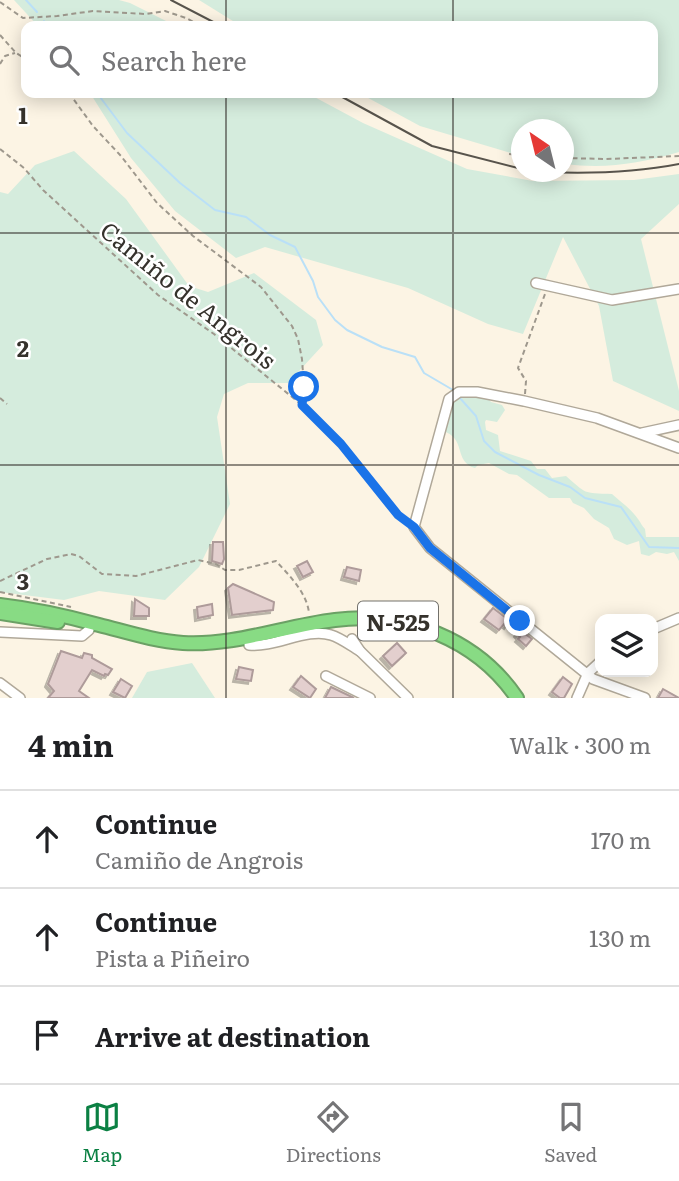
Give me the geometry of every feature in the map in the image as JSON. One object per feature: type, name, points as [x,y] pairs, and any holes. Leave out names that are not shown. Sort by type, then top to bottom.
[{"type":"highway","name":"N-525","points":[[0,605],[33,608],[156,648],[174,650],[229,649],[320,629],[379,625],[440,641],[489,673],[511,698]]},
{"type":"highway","name":"N-525","points":[[0,613],[152,639],[192,643],[242,639],[309,624],[362,618],[407,622],[442,634],[483,660],[517,698]]},
{"type":"street","points":[[537,283],[612,300],[679,289]]},
{"type":"street","points":[[645,698],[593,679],[430,548],[414,527],[449,398],[455,394],[477,392],[597,418],[679,448]]},
{"type":"street","points":[[641,433],[679,425]]},
{"type":"street","points":[[658,627],[679,618]]},
{"type":"street","points":[[0,632],[82,636],[90,627]]},
{"type":"street","points":[[249,645],[261,646],[310,635],[329,634],[360,651]]},
{"type":"street","points":[[352,639],[360,651],[408,698]]},
{"type":"street","points":[[577,698],[588,673],[595,667]]},
{"type":"street","points":[[326,676],[370,698]]},
{"type":"street","points":[[0,683],[20,698]]},
{"type":"path","points":[[0,2],[23,18],[93,11],[146,14],[165,11],[192,21]]},
{"type":"path","points":[[0,35],[21,56]]},
{"type":"path","points":[[0,64],[5,56],[16,53]]},
{"type":"path","points":[[73,98],[157,203],[193,236],[261,287],[292,326],[302,359],[302,405]]},
{"type":"path","name":"Camiño de Angrois","points":[[0,149],[24,168],[60,206],[158,295],[214,334],[302,405],[341,444],[398,515],[414,527]]},
{"type":"path","points":[[574,158],[679,156]]},
{"type":"path","points":[[524,401],[526,381],[518,368],[547,287]]},
{"type":"path","points":[[0,398],[7,404]]},
{"type":"path","points":[[0,581],[47,559],[71,554],[79,556],[102,574],[136,576],[198,560],[216,564],[225,570],[239,570],[276,561],[296,583],[309,608],[309,624]]},
{"type":"green space","points":[[14,0],[119,0],[166,21],[33,21]]},
{"type":"green space","points":[[199,0],[679,0],[679,152],[650,160],[594,166],[574,165],[574,119],[511,119],[511,153],[420,126],[368,98],[658,98],[658,21],[233,21]]},
{"type":"green space","points":[[93,98],[316,98],[363,123],[467,169],[511,177],[511,182],[634,180],[679,174],[679,204],[641,239],[679,391],[679,411],[613,381],[599,306],[563,237],[523,334],[488,324],[408,288],[265,247],[236,258],[175,211],[131,158]]},
{"type":"green space","points":[[74,151],[126,199],[189,286],[208,292],[254,273],[316,320],[323,345],[288,383],[248,383],[224,394],[217,417],[230,504],[199,567],[165,600],[99,591],[64,600],[0,592],[0,192],[8,194],[35,165]]},
{"type":"green space","points":[[459,393],[486,396],[491,402],[502,405],[505,410],[497,422],[485,422],[486,430],[498,435],[500,451],[531,461],[537,469],[545,469],[552,478],[566,476],[586,491],[612,494],[635,515],[645,529],[646,537],[679,537],[679,561],[674,552],[656,552],[649,556],[641,554],[639,541],[627,545],[614,539],[609,528],[594,519],[584,508],[573,503],[570,498],[549,498],[517,475],[509,474],[489,463],[475,468],[468,465],[455,438],[442,431],[451,400]]},
{"type":"green space","points":[[192,663],[215,698],[132,698],[147,672]]},
{"type":"building","points":[[213,542],[223,542],[222,564],[212,561]]},
{"type":"building","points":[[307,561],[313,572],[303,577],[297,566]]},
{"type":"building","points":[[347,567],[361,570],[359,581],[344,577]]},
{"type":"building","points":[[233,584],[274,602],[273,610],[232,615],[228,588]]},
{"type":"building","points":[[135,599],[149,608],[149,616],[134,616]]},
{"type":"building","points":[[212,604],[213,615],[198,618],[197,607]]},
{"type":"building","points":[[493,608],[510,621],[499,630],[484,619]]},
{"type":"building","points":[[520,630],[532,639],[526,646],[518,639]]},
{"type":"building","points":[[397,643],[406,653],[392,666],[383,656]]},
{"type":"building","points":[[61,651],[82,658],[84,653],[92,655],[92,658],[112,669],[104,676],[92,670],[79,691],[89,698],[48,698],[54,691],[48,684]]},
{"type":"building","points":[[239,667],[253,670],[251,681],[236,679]]},
{"type":"building","points":[[301,676],[316,689],[310,698],[293,687]]},
{"type":"building","points":[[563,677],[572,684],[564,698],[560,698],[552,692]]},
{"type":"building","points":[[121,679],[132,686],[125,698],[113,692]]},
{"type":"building","points":[[331,687],[354,698],[325,698]]},
{"type":"building","points":[[663,689],[679,698],[658,698]]},
{"type":"waterway","points":[[26,0],[37,12]]},
{"type":"waterway","points":[[101,98],[127,133],[180,183],[215,210],[246,217],[270,235],[295,247],[313,281],[318,297],[335,320],[347,330],[382,347],[415,357],[424,373],[453,390]]},
{"type":"waterway","points":[[459,397],[476,416],[484,441],[495,452],[539,475],[570,487],[585,498],[621,507],[649,547],[679,548]]},
{"type":"railway","points":[[171,0],[211,21]]},
{"type":"railway","points":[[344,98],[432,146],[511,166]]},
{"type":"railway","points":[[574,173],[611,172],[679,164]]},
{"type":"route","points":[[304,387],[302,405],[341,444],[398,515],[414,527],[430,548],[520,621]]}]
